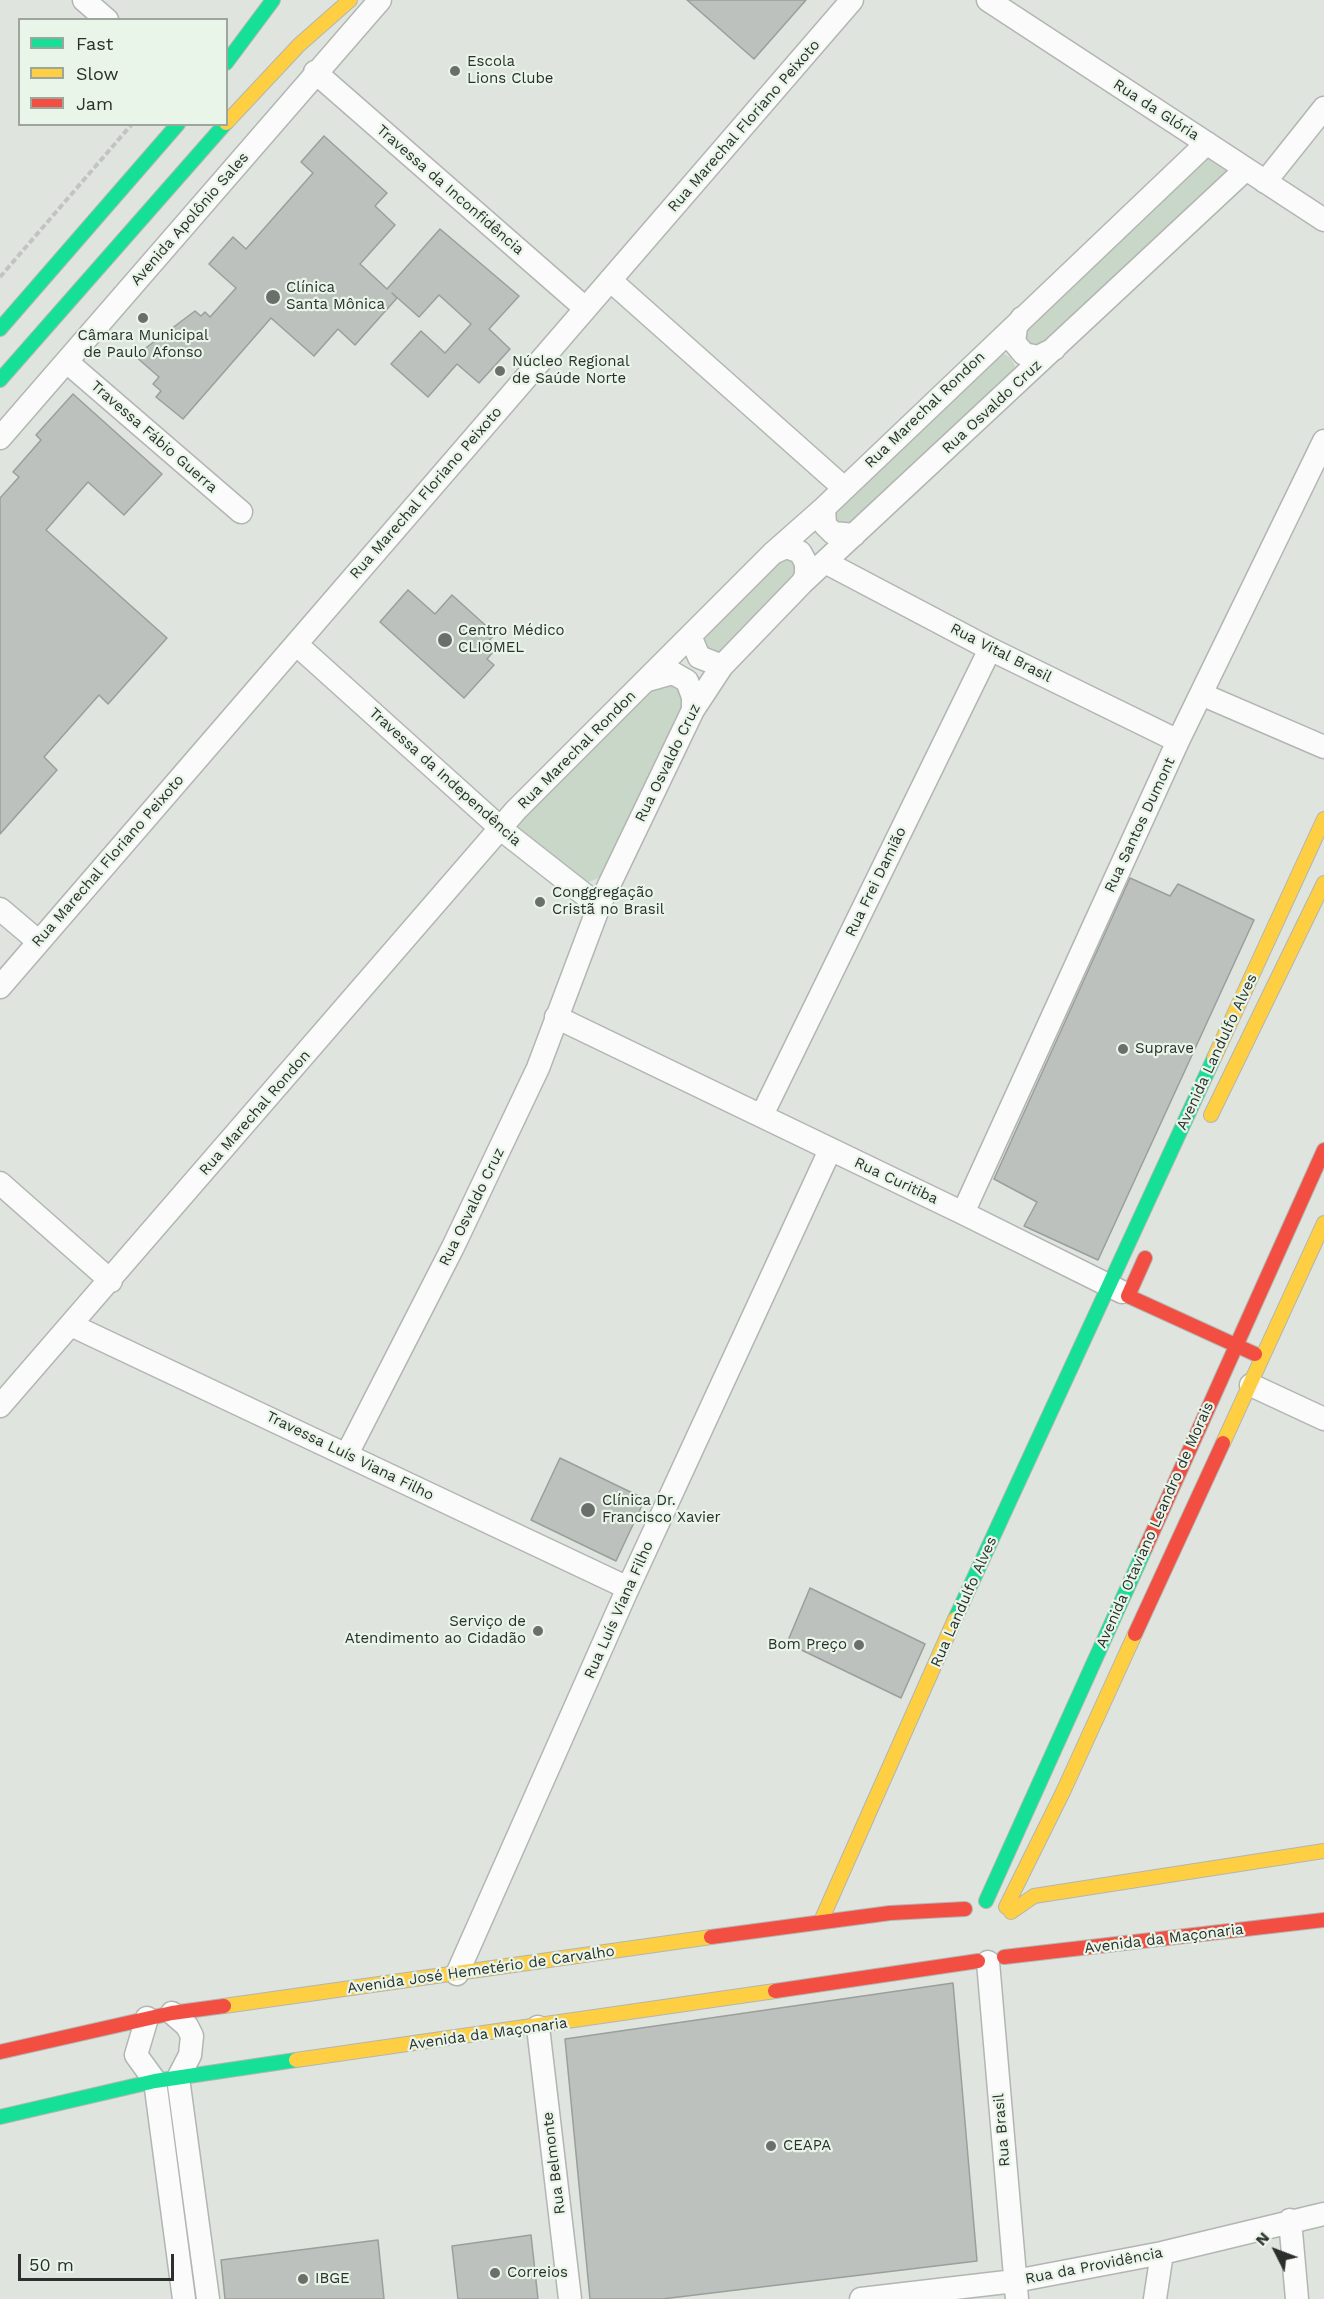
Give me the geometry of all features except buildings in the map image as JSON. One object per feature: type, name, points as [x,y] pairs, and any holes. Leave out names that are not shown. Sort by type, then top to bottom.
[{"type":"street","points":[[84,0],[105,18]]},
{"type":"street","points":[[228,60],[273,0]]},
{"type":"street","points":[[228,122],[299,45],[350,0]]},
{"type":"street","name":"Avenida Apolônio Sales","points":[[0,438],[315,72],[380,0]]},
{"type":"street","name":"Rua Marechal Floriano Peixoto","points":[[0,987],[852,0]]},
{"type":"street","name":"Rua da Glória","points":[[988,0],[1324,220]]},
{"type":"street","name":"Travessa da Inconfidência","points":[[315,72],[585,308]]},
{"type":"street","points":[[1265,182],[1324,108]]},
{"type":"street","points":[[0,328],[176,126]]},
{"type":"street","points":[[0,380],[224,126]]},
{"type":"street","name":"Rua Marechal Rondon","points":[[0,1406],[111,1281],[500,827],[691,638],[773,553],[824,508],[1207,143]]},
{"type":"street","name":"Rua Osvaldo Cruz","points":[[347,1454],[458,1237],[538,1068],[599,906],[693,710],[722,666],[802,583],[1246,169]]},
{"type":"street","points":[[610,280],[844,488]]},
{"type":"street","points":[[1022,318],[1016,327],[1014,342],[1024,354],[1038,357],[1055,349]]},
{"type":"street","points":[[980,358],[994,351],[1008,353],[1018,368],[1015,384],[1011,390]]},
{"type":"street","name":"Travessa Fábio Guerra","points":[[67,362],[241,512]]},
{"type":"street","name":"Rua Santos Dumont","points":[[963,1213],[1178,741],[1324,441]]},
{"type":"street","points":[[824,508],[825,525],[833,533],[854,535]]},
{"type":"street","points":[[773,553],[786,547],[800,552],[806,563],[806,576],[802,583]]},
{"type":"street","name":"Rua Vital Brasil","points":[[825,562],[990,649],[1178,741]]},
{"type":"street","points":[[691,638],[699,657],[722,666]]},
{"type":"street","name":"Travessa da Independência","points":[[296,644],[500,827],[599,906]]},
{"type":"street","name":"Rua Frei Damião","points":[[762,1115],[990,649]]},
{"type":"street","points":[[648,680],[673,673],[687,681],[693,697],[693,710]]},
{"type":"street","points":[[1201,694],[1324,747]]},
{"type":"street","name":"Avenida Landulfo Alves","points":[[1119,1291],[1324,819]]},
{"type":"street","name":"Avenida Landulfo Alves","points":[[1203,1131],[1324,883]]},
{"type":"street","points":[[0,909],[39,942]]},
{"type":"street","name":"Rua Curitiba","points":[[556,1017],[762,1115],[1119,1291],[1264,1358]]},
{"type":"street","name":"Rua Luís Viana Filho","points":[[456,1974],[628,1588],[830,1150]]},
{"type":"street","name":"Avenida Otaviano Leandro de Morais","points":[[987,1901],[1324,1150]]},
{"type":"street","points":[[0,1183],[111,1281]]},
{"type":"street","name":"Avenida Otaviano Leandro de Morais","points":[[1010,1914],[1038,1845],[1264,1358],[1324,1223]]},
{"type":"street","points":[[1119,1291],[1152,1245]]},
{"type":"street","name":"Rua Landulfo Alves","points":[[821,1921],[976,1573],[1119,1291]]},
{"type":"street","name":"Travessa Luís Viana Filho","points":[[71,1325],[628,1588]]},
{"type":"street","points":[[1251,1385],[1324,1419]]},
{"type":"street","points":[[1121,1600],[1146,1613]]},
{"type":"street","points":[[987,1901],[1010,1914],[1034,1896],[1324,1851]]},
{"type":"street","name":"Avenida José Hemetério de Carvalho","points":[[0,2052],[172,2013],[821,1921],[890,1913],[965,1910],[987,1901]]},
{"type":"street","points":[[958,1929],[959,1918],[965,1910]]},
{"type":"street","name":"Avenida da Maçonaria","points":[[0,2117],[155,2081],[990,1960],[1324,1920]]},
{"type":"street","points":[[962,1948],[968,1956],[990,1960],[1016,1941]]},
{"type":"street","name":"Rua Brasil","points":[[990,1960],[1016,2290]]},
{"type":"street","points":[[172,2013],[187,2026],[192,2036],[190,2055],[178,2078],[208,2299]]},
{"type":"street","points":[[147,2018],[136,2055],[155,2081],[184,2299]]},
{"type":"street","name":"Rua Belmonte","points":[[538,2027],[570,2299]]},
{"type":"street","name":"Rua da Providência","points":[[861,2299],[1016,2290],[1290,2220],[1324,2214]]},
{"type":"street","points":[[1290,2220],[1297,2299]]},
{"type":"street","points":[[1155,2299],[1162,2253]]},
{"type":"path","points":[[0,277],[130,126]]},
{"type":"green space","points":[[1208,147],[1242,169],[1038,355],[1015,333]]},
{"type":"green space","points":[[1002,353],[1011,358],[1016,368],[852,535],[822,522]]},
{"type":"green space","points":[[785,555],[803,567],[730,653],[712,659],[701,634]]},
{"type":"green space","points":[[666,683],[679,687],[689,705],[601,877],[586,883],[520,832],[515,822],[521,811],[657,686]]},
{"type":"traffic: fast","points":[[228,60],[273,0]]},
{"type":"traffic: fast","points":[[0,329],[176,126]]},
{"type":"traffic: fast","points":[[0,380],[223,126]]},
{"type":"traffic: fast","points":[[955,1619],[1214,1058]]},
{"type":"traffic: fast","points":[[986,1901],[1145,1549]]},
{"type":"traffic: fast","points":[[0,2117],[155,2081],[296,2060]]},
{"type":"traffic: slow","points":[[228,121],[299,45],[350,0]]},
{"type":"traffic: slow","points":[[1214,1058],[1324,819]]},
{"type":"traffic: slow","points":[[1211,1115],[1324,883]]},
{"type":"traffic: slow","points":[[1223,1443],[1324,1223]]},
{"type":"traffic: slow","points":[[821,1921],[955,1619]]},
{"type":"traffic: slow","points":[[1006,1907],[1063,1792],[1135,1634]]},
{"type":"traffic: slow","points":[[1011,1912],[1034,1896],[1324,1851]]},
{"type":"traffic: slow","points":[[224,2006],[711,1937]]},
{"type":"traffic: slow","points":[[296,2060],[775,1991]]},
{"type":"traffic: jam","points":[[1145,1549],[1324,1150]]},
{"type":"traffic: jam","points":[[1145,1258],[1128,1296],[1255,1354]]},
{"type":"traffic: jam","points":[[1135,1634],[1223,1443]]},
{"type":"traffic: jam","points":[[711,1937],[890,1913],[965,1909]]},
{"type":"traffic: jam","points":[[1004,1957],[1324,1920]]},
{"type":"traffic: jam","points":[[775,1991],[978,1961]]},
{"type":"traffic: jam","points":[[0,2052],[172,2013],[224,2006]]},
{"type":"place","name":"Escola Lions Clube","points":[[455,71]]},
{"type":"place","name":"Clínica Santa Mônica","points":[[273,297]]},
{"type":"place","name":"Câmara Municipal de Paulo Afonso","points":[[143,318]]},
{"type":"place","name":"Núcleo Regional de Saúde Norte","points":[[500,371]]},
{"type":"place","name":"Centro Médico CLIOMEL","points":[[445,640]]},
{"type":"place","name":"Conggregação Cristã no Brasil","points":[[540,902]]},
{"type":"place","name":"Suprave","points":[[1123,1049]]},
{"type":"place","name":"Clínica Dr. Francisco Xavier","points":[[588,1510]]},
{"type":"place","name":"Serviço de Atendimento ao Cidadão","points":[[538,1631]]},
{"type":"place","name":"Bom Preço","points":[[859,1645]]},
{"type":"place","name":"CEAPA","points":[[771,2146]]},
{"type":"place","name":"Correios","points":[[495,2273]]},
{"type":"place","name":"IBGE","points":[[303,2279]]}]
